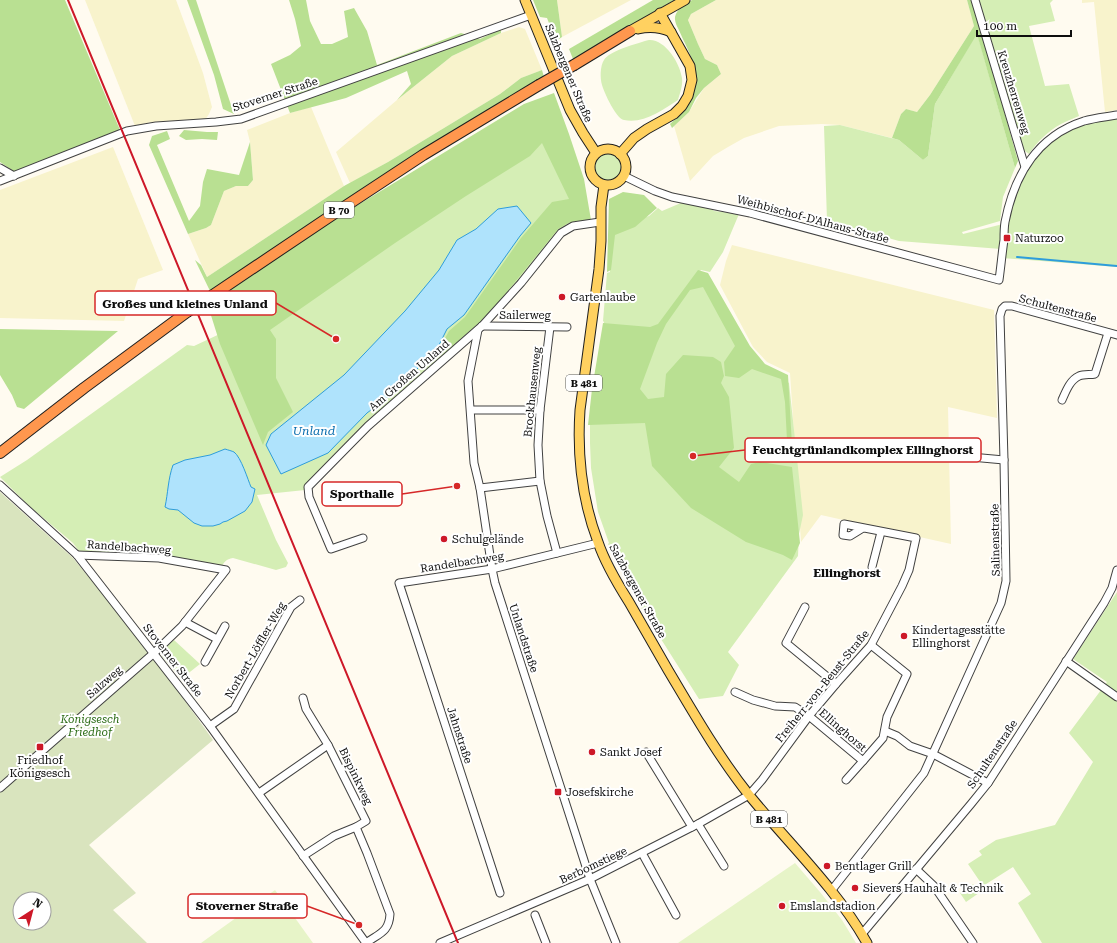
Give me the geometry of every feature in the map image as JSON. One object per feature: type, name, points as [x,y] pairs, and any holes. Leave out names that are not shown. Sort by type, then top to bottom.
[{"type":"highway","name":"B 70","points":[[0,453],[84,388],[187,312],[322,221],[423,155],[630,31]]},
{"type":"main road","name":"Salzbergener Straße","points":[[525,0],[570,110],[582,133],[596,153]]},
{"type":"main road","name":"B 70","points":[[630,31],[685,0]]},
{"type":"main road","points":[[620,154],[634,138],[674,114],[682,106],[688,96],[692,80],[690,66],[660,14]]},
{"type":"main road","name":"B 70","points":[[630,31],[658,27],[671,32]]},
{"type":"main road","points":[[611,149],[620,154],[626,166],[624,176],[621,180],[613,185],[604,185],[593,178],[590,171],[590,164],[596,153],[601,150],[611,149]]},
{"type":"main road","name":"Salzbergener Straße","points":[[604,185],[600,207],[601,241],[599,269],[580,410],[579,428],[581,474],[590,518],[598,542],[619,585],[698,720],[727,764],[749,795],[844,907],[867,943]]},
{"type":"street","name":"Kreuzherrenweg","points":[[975,0],[1025,167]]},
{"type":"street","name":"Stoverner Straße","points":[[0,181],[127,131],[156,126],[241,119],[531,15]]},
{"type":"street","points":[[1025,167],[1037,151],[1050,138],[1060,132],[1083,121],[1117,115]]},
{"type":"street","name":"Weihbischof-D'Alhaus-Straße","points":[[624,176],[655,191],[672,197],[755,214],[999,280],[1005,222],[1015,188],[1025,167]]},
{"type":"street","points":[[0,168],[14,176]]},
{"type":"street","name":"Am Großen Unland","points":[[363,538],[331,549],[309,497],[308,487],[368,426],[480,328],[521,283],[561,233],[572,226],[600,222]]},
{"type":"street","name":"Schultenstraße","points":[[1003,308],[1012,306],[1117,335]]},
{"type":"street","name":"Salinenstraße","points":[[831,891],[924,773],[1001,603],[1006,581],[1000,316],[1003,308]]},
{"type":"street","name":"Brockhausenweg","points":[[550,327],[540,410],[538,445],[540,481],[547,516],[557,553]]},
{"type":"street","name":"Sailerweg","points":[[480,328],[567,327]]},
{"type":"street","name":"Unlandstraße","points":[[480,328],[468,381],[474,463],[480,488],[492,569],[499,597],[590,879],[616,943]]},
{"type":"street","name":"Schultenstraße","points":[[1062,400],[1067,388],[1076,379],[1080,376],[1095,374],[1108,332]]},
{"type":"street","points":[[471,410],[540,410]]},
{"type":"street","points":[[971,457],[1004,460]]},
{"type":"street","points":[[480,488],[540,481]]},
{"type":"street","name":"Stoverner Straße","points":[[0,485],[77,555],[210,726],[366,943]]},
{"type":"street","points":[[863,528],[881,532],[872,567]]},
{"type":"street","name":"Freiherr-von-Beust-Straße","points":[[749,795],[762,780],[809,716],[871,645],[902,586],[908,570],[916,538],[881,532]]},
{"type":"street","name":"Randelbachweg","points":[[399,583],[492,569],[598,542]]},
{"type":"street","name":"Randelbachweg","points":[[77,555],[159,558],[226,570]]},
{"type":"street","name":"Salzweg","points":[[0,788],[154,653],[185,622],[226,570]]},
{"type":"street","name":"Schultenstraße","points":[[862,934],[988,783],[1104,603],[1112,588],[1117,570]]},
{"type":"street","name":"Jahnstraße","points":[[399,583],[500,893]]},
{"type":"street","name":"Norbert-Löffler-Weg","points":[[210,726],[234,709],[291,607],[300,600]]},
{"type":"street","points":[[805,607],[786,642],[836,684]]},
{"type":"street","points":[[185,622],[218,640]]},
{"type":"street","points":[[205,662],[225,626]]},
{"type":"street","name":"Ellinghorst","points":[[846,780],[883,738],[887,717],[907,674],[871,645]]},
{"type":"street","points":[[1066,661],[1117,697]]},
{"type":"street","name":"Ellinghorst","points":[[735,692],[753,700],[774,706],[795,707],[809,716],[863,761]]},
{"type":"street","name":"Bispinkweg","points":[[303,698],[306,709],[328,745],[366,821],[356,827]]},
{"type":"street","points":[[885,731],[897,736],[910,746],[933,754],[988,783]]},
{"type":"street","points":[[259,793],[328,745]]},
{"type":"street","points":[[646,752],[695,826],[724,866]]},
{"type":"street","name":"Berbomstiege","points":[[440,943],[590,879],[695,826],[749,795]]},
{"type":"street","points":[[303,856],[334,836],[356,827],[390,914],[390,923],[386,929],[366,943]]},
{"type":"street","points":[[642,853],[676,915]]},
{"type":"street","points":[[916,869],[934,886],[973,943]]},
{"type":"street","points":[[535,915],[546,943]]},
{"type":"shaded area","points":[[85,0],[176,0],[203,73],[212,107],[205,120],[151,122],[135,126]]},
{"type":"shaded area","points":[[557,0],[631,0],[562,37]]},
{"type":"shaded area","points":[[716,0],[967,0],[974,26],[930,95],[917,112],[906,109],[901,114],[892,138],[840,125],[822,124],[779,126],[744,138],[713,156],[690,181],[674,126],[689,112],[704,88],[721,74],[717,65],[705,59],[688,20],[691,14]]},
{"type":"shaded area","points":[[1082,0],[1117,0],[1117,110],[1105,112],[1094,2],[1082,3]]},
{"type":"shaded area","points":[[519,27],[525,29],[542,70],[521,78],[500,94],[388,162],[350,183],[336,152],[452,56],[501,33]]},
{"type":"shaded area","points":[[311,107],[344,186],[207,277],[188,234],[211,225],[224,191],[236,186],[248,186],[253,180],[250,142],[247,130],[290,113]]},
{"type":"shaded area","points":[[113,147],[163,270],[138,279],[124,321],[0,318],[0,190]]},
{"type":"shaded area","points":[[732,245],[994,310],[997,418],[948,407],[951,544],[821,515],[801,542],[790,373],[767,362],[753,347],[720,285]]},
{"type":"green space","points":[[0,0],[65,0],[120,130],[15,172],[0,162]]},
{"type":"green space","points":[[187,0],[196,0],[234,114],[223,109],[214,75]]},
{"type":"green space","points":[[289,0],[306,0],[310,21],[321,44],[332,44],[348,37],[344,11],[354,8],[367,31],[377,65],[461,33],[480,39],[501,29],[501,33],[452,56],[397,100],[411,84],[407,71],[346,98],[290,113],[271,64],[290,55],[301,46]]},
{"type":"green space","points":[[533,0],[557,0],[562,37],[556,41],[547,18],[540,17]]},
{"type":"green space","points":[[653,0],[674,0],[573,59],[569,49]]},
{"type":"green space","points":[[692,0],[716,0],[691,14],[688,20],[705,59],[717,65],[721,74],[704,88],[696,98],[689,112],[672,128],[670,124],[682,113],[690,102],[695,82],[695,69],[693,62],[675,19],[676,14],[680,9]]},
{"type":"green space","points":[[967,0],[973,0],[1018,161],[1015,168],[977,34],[935,104],[928,156],[923,160],[899,140],[892,138],[901,114],[906,109],[917,112],[930,95],[974,26]]},
{"type":"green space","points":[[979,0],[1053,0],[1050,3],[1055,21],[1029,26],[1045,86],[1069,84],[1079,116],[1063,123],[1047,133],[1029,154],[1022,149]]},
{"type":"green space","points":[[977,33],[1015,168],[1003,197],[1000,221],[962,232],[963,234],[1003,224],[1001,249],[899,241],[827,221],[824,126],[840,125],[899,140],[923,160],[928,156],[935,104]]},
{"type":"green space","points":[[649,40],[661,43],[675,59],[681,72],[682,81],[678,100],[646,118],[631,121],[624,120],[617,115],[603,88],[601,79],[602,65],[604,60],[612,54],[624,48]]},
{"type":"green space","points":[[542,70],[544,77],[219,287],[210,291],[195,260],[201,265],[207,277],[344,186],[388,162],[500,94],[521,78]]},
{"type":"green space","points":[[554,93],[584,179],[591,220],[570,222],[558,229],[489,314],[442,355],[437,353],[449,331],[465,317],[521,238],[552,202],[569,199],[542,143],[530,156],[395,243],[270,330],[276,339],[276,378],[293,412],[268,432],[263,445],[220,344],[209,309],[226,293],[338,217],[524,104]]},
{"type":"green space","points":[[557,111],[588,222],[567,224],[555,235],[498,306],[435,362],[330,462],[315,474],[309,481],[305,490],[257,495],[276,540],[288,563],[286,567],[276,570],[233,558],[226,561],[221,568],[205,564],[82,555],[73,543],[28,505],[0,477],[27,460],[187,345],[194,346],[224,332]]},
{"type":"green space","points":[[1117,115],[1117,267],[1002,258],[1005,223],[1016,187],[1035,153],[1068,128]]},
{"type":"green space","points":[[184,130],[218,132],[217,140],[186,140],[179,136]]},
{"type":"green space","points":[[167,131],[170,139],[157,145],[189,221],[200,206],[203,182],[207,169],[239,175],[250,142],[253,180],[248,186],[236,186],[224,191],[211,225],[188,234],[149,145],[152,136]]},
{"type":"green space","points":[[608,153],[618,157],[622,167],[618,177],[608,181],[598,177],[594,167],[598,157]]},
{"type":"green space","points":[[623,192],[644,195],[657,208],[635,227],[615,235],[611,270],[607,272],[609,199]]},
{"type":"green space","points":[[695,197],[705,202],[714,211],[739,214],[723,252],[710,272],[700,271],[746,356],[789,383],[803,515],[799,534],[798,556],[728,652],[739,665],[723,696],[699,699],[640,606],[608,544],[609,543],[598,512],[591,468],[590,443],[590,422],[604,322],[607,273],[610,272],[612,228],[649,216],[658,208],[662,211]]},
{"type":"green space","points":[[698,270],[708,273],[750,346],[765,364],[788,375],[793,463],[788,460],[785,402],[781,379],[752,369],[739,378],[725,376],[724,362],[735,346],[703,287],[690,290],[666,324],[657,343],[640,389],[648,399],[664,397],[666,374],[683,355],[713,357],[721,362],[724,376],[721,383],[729,397],[734,448],[719,467],[739,482],[751,464],[760,462],[792,467],[800,543],[792,560],[783,555],[746,542],[691,508],[652,466],[645,423],[588,425],[592,389],[603,323],[650,327],[658,324]]},
{"type":"green space","points":[[0,329],[118,331],[24,409],[17,407],[12,395],[0,375]]},
{"type":"green space","name":"Königsesch Friedhof","points":[[0,492],[73,558],[150,652],[213,740],[89,845],[136,893],[113,910],[147,943],[0,943]]},
{"type":"green space","points":[[1117,592],[1117,943],[1042,943],[1018,903],[1031,894],[1013,867],[983,886],[968,864],[982,855],[979,851],[996,840],[1055,825],[1093,762],[1069,733],[1107,682],[1073,659]]},
{"type":"green space","points":[[174,640],[200,664],[181,679],[162,656],[164,648]]},
{"type":"green space","name":"Emslandstadion","points":[[795,863],[842,920],[856,943],[678,943]]},
{"type":"green space","points":[[973,884],[979,893],[966,902],[960,893]]},
{"type":"green space","points":[[275,890],[313,943],[201,943]]},
{"type":"water","name":"Unland","points":[[517,206],[531,223],[520,236],[464,315],[447,329],[437,349],[392,394],[367,413],[328,453],[281,474],[266,445],[271,434],[344,375],[405,311],[439,270],[457,240],[476,229],[498,209]]},
{"type":"water","points":[[225,449],[234,452],[237,455],[242,463],[251,487],[255,489],[252,502],[245,511],[220,524],[213,526],[202,526],[194,523],[178,510],[165,507],[173,465],[185,460],[210,455]]},
{"type":"waterway","points":[[1017,257],[1117,266]]},
{"type":"railway","points":[[68,0],[458,943]]},
{"type":"place","name":"Naturzoo","points":[[1007,238]]},
{"type":"place","name":"Gartenlaube","points":[[562,297]]},
{"type":"place","name":"Großes und kleines Unland","points":[[336,339]]},
{"type":"place","name":"Feuchtgrünlandkomplex Ellinghorst","points":[[693,456]]},
{"type":"place","name":"Sporthalle","points":[[457,486]]},
{"type":"place","name":"Schulgelände","points":[[444,539]]},
{"type":"place","name":"Kindertagesstätte Ellinghorst","points":[[904,636]]},
{"type":"place","name":"Friedhof Königsesch","points":[[40,747]]},
{"type":"place","name":"Sankt Josef","points":[[592,752]]},
{"type":"place","name":"Josefskirche","points":[[558,792]]},
{"type":"place","name":"Bentlager Grill","points":[[827,866]]},
{"type":"place","name":"Sievers Hauhalt & Technik","points":[[855,888]]},
{"type":"place","name":"Emslandstadion","points":[[782,906]]},
{"type":"place","name":"Stoverner Straße","points":[[359,925]]},
{"type":"district","name":"Ellinghorst","points":[[847,573]]}]
